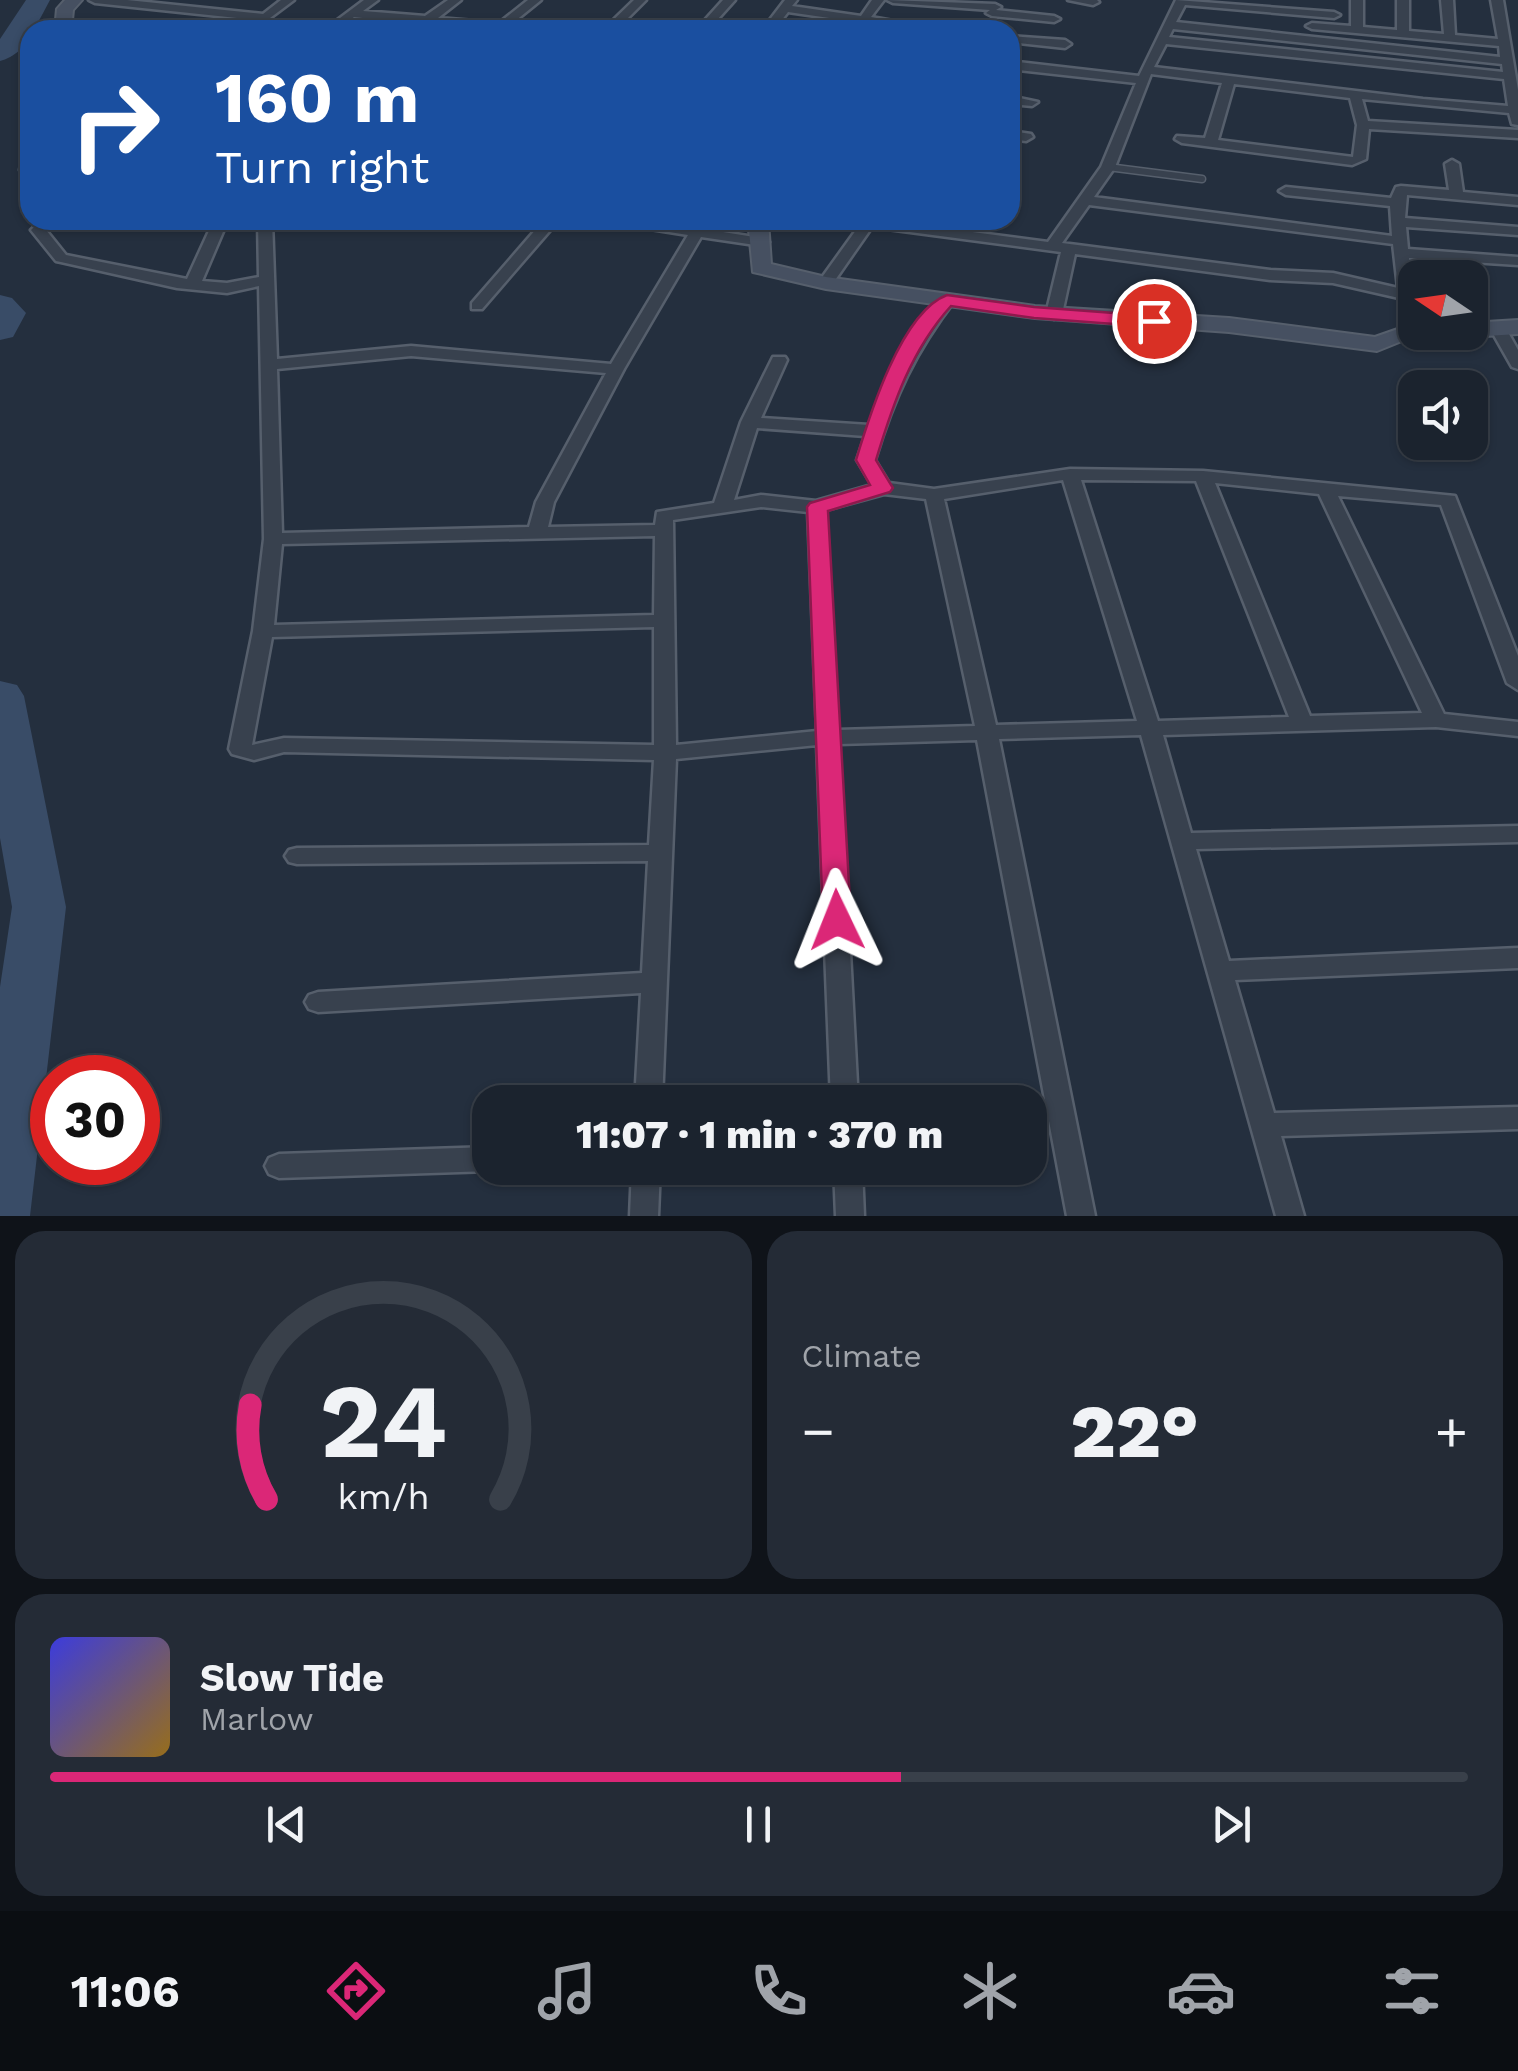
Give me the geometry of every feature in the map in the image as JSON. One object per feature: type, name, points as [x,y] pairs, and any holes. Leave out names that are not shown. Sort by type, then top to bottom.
[{"type":"street","points":[[96,0],[266,18]]},
{"type":"street","points":[[263,20],[288,0]]},
{"type":"street","points":[[344,20],[372,0]]},
{"type":"street","points":[[352,14],[427,20],[455,0]]},
{"type":"street","points":[[511,20],[535,0]]},
{"type":"street","points":[[619,20],[640,0]]},
{"type":"street","points":[[711,20],[728,0]]},
{"type":"street","points":[[893,0],[995,6],[1054,19]]},
{"type":"street","points":[[1074,0],[1093,2]]},
{"type":"street","points":[[1357,0],[1357,23]]},
{"type":"street","points":[[1403,0],[1403,34]]},
{"type":"street","points":[[1447,0],[1450,38]]},
{"type":"street","points":[[1020,67],[1229,80],[1516,116],[1497,0]]},
{"type":"street","points":[[788,4],[844,20]]},
{"type":"street","points":[[1177,10],[1357,23],[1403,34],[1504,44]]},
{"type":"street","points":[[1052,247],[1108,167],[1145,75],[1177,10]]},
{"type":"street","points":[[1177,10],[1506,61]]},
{"type":"street","points":[[1020,40],[1065,44]]},
{"type":"street","points":[[1162,40],[1509,76]]},
{"type":"street","points":[[1210,143],[1229,80]]},
{"type":"street","points":[[1182,139],[1359,160],[1363,125],[1354,95]]},
{"type":"street","points":[[1020,101],[1032,102]]},
{"type":"street","points":[[1363,125],[1518,134]]},
{"type":"street","points":[[1020,136],[1026,137]]},
{"type":"street","points":[[1452,164],[1457,194]]},
{"type":"street","points":[[1402,260],[1397,203],[1401,190],[1518,201]]},
{"type":"street","points":[[1286,191],[1397,203]]},
{"type":"street","points":[[1085,200],[1518,261]]},
{"type":"street","points":[[1398,222],[1518,231]]},
{"type":"street","points":[[38,230],[62,258],[226,288],[267,280]]},
{"type":"street","points":[[193,284],[217,230]]},
{"type":"street","points":[[265,230],[273,539],[263,631],[240,749],[254,752],[284,746],[665,752],[830,737],[1436,720],[1518,729]]},
{"type":"street","points":[[477,306],[543,230]]},
{"type":"street","points":[[684,230],[760,231],[760,268],[826,283],[1054,314],[1230,324],[1377,344],[1398,336]]},
{"type":"street","points":[[826,283],[872,230]]},
{"type":"street","points":[[929,230],[1270,275],[1333,278],[1398,293]]},
{"type":"street","points":[[537,533],[545,502],[616,369],[697,232]]},
{"type":"street","points":[[1054,314],[1070,249]]},
{"type":"street","points":[[882,488],[866,460],[874,432],[905,356],[947,300]]},
{"type":"street","points":[[1512,331],[1518,364]]},
{"type":"street","points":[[270,365],[411,351],[616,369]]},
{"type":"street","points":[[722,507],[750,422],[779,360]]},
{"type":"street","points":[[750,422],[874,432]]},
{"type":"street","points":[[1070,474],[1150,730],[1290,1216]]},
{"type":"street","points":[[650,1085],[665,752],[664,516],[760,501],[818,507],[882,488],[934,495],[1070,474],[1203,476],[1448,500],[1518,684]]},
{"type":"street","points":[[1203,476],[1303,726]]},
{"type":"street","points":[[1326,489],[1436,720]]},
{"type":"street","points":[[934,495],[987,733],[1080,1216]]},
{"type":"street","points":[[818,507],[844,1085]]},
{"type":"street","points":[[273,539],[664,530]]},
{"type":"street","points":[[263,631],[665,621]]},
{"type":"street","points":[[1182,841],[1518,834]]},
{"type":"street","points":[[297,856],[661,853]]},
{"type":"street","points":[[1220,971],[1518,958]]},
{"type":"street","points":[[318,1002],[655,982]]},
{"type":"street","points":[[1264,1125],[1518,1118]]},
{"type":"street","points":[[279,1166],[472,1160]]},
{"type":"street","points":[[644,1216],[645,1185]]},
{"type":"street","points":[[849,1185],[850,1216]]},
{"type":"lane","points":[[1108,167],[1202,179]]},
{"type":"waterway","points":[[27,20],[38,0]]},
{"type":"waterway","points":[[0,53],[20,32]]},
{"type":"waterway","points":[[0,305],[8,313],[0,329]]},
{"type":"waterway","points":[[0,696],[39,907],[0,1211]]},
{"type":"route","points":[[837,920],[818,507],[882,488],[866,460],[882,408],[905,356],[947,300],[1034,312],[1154,321]]}]
